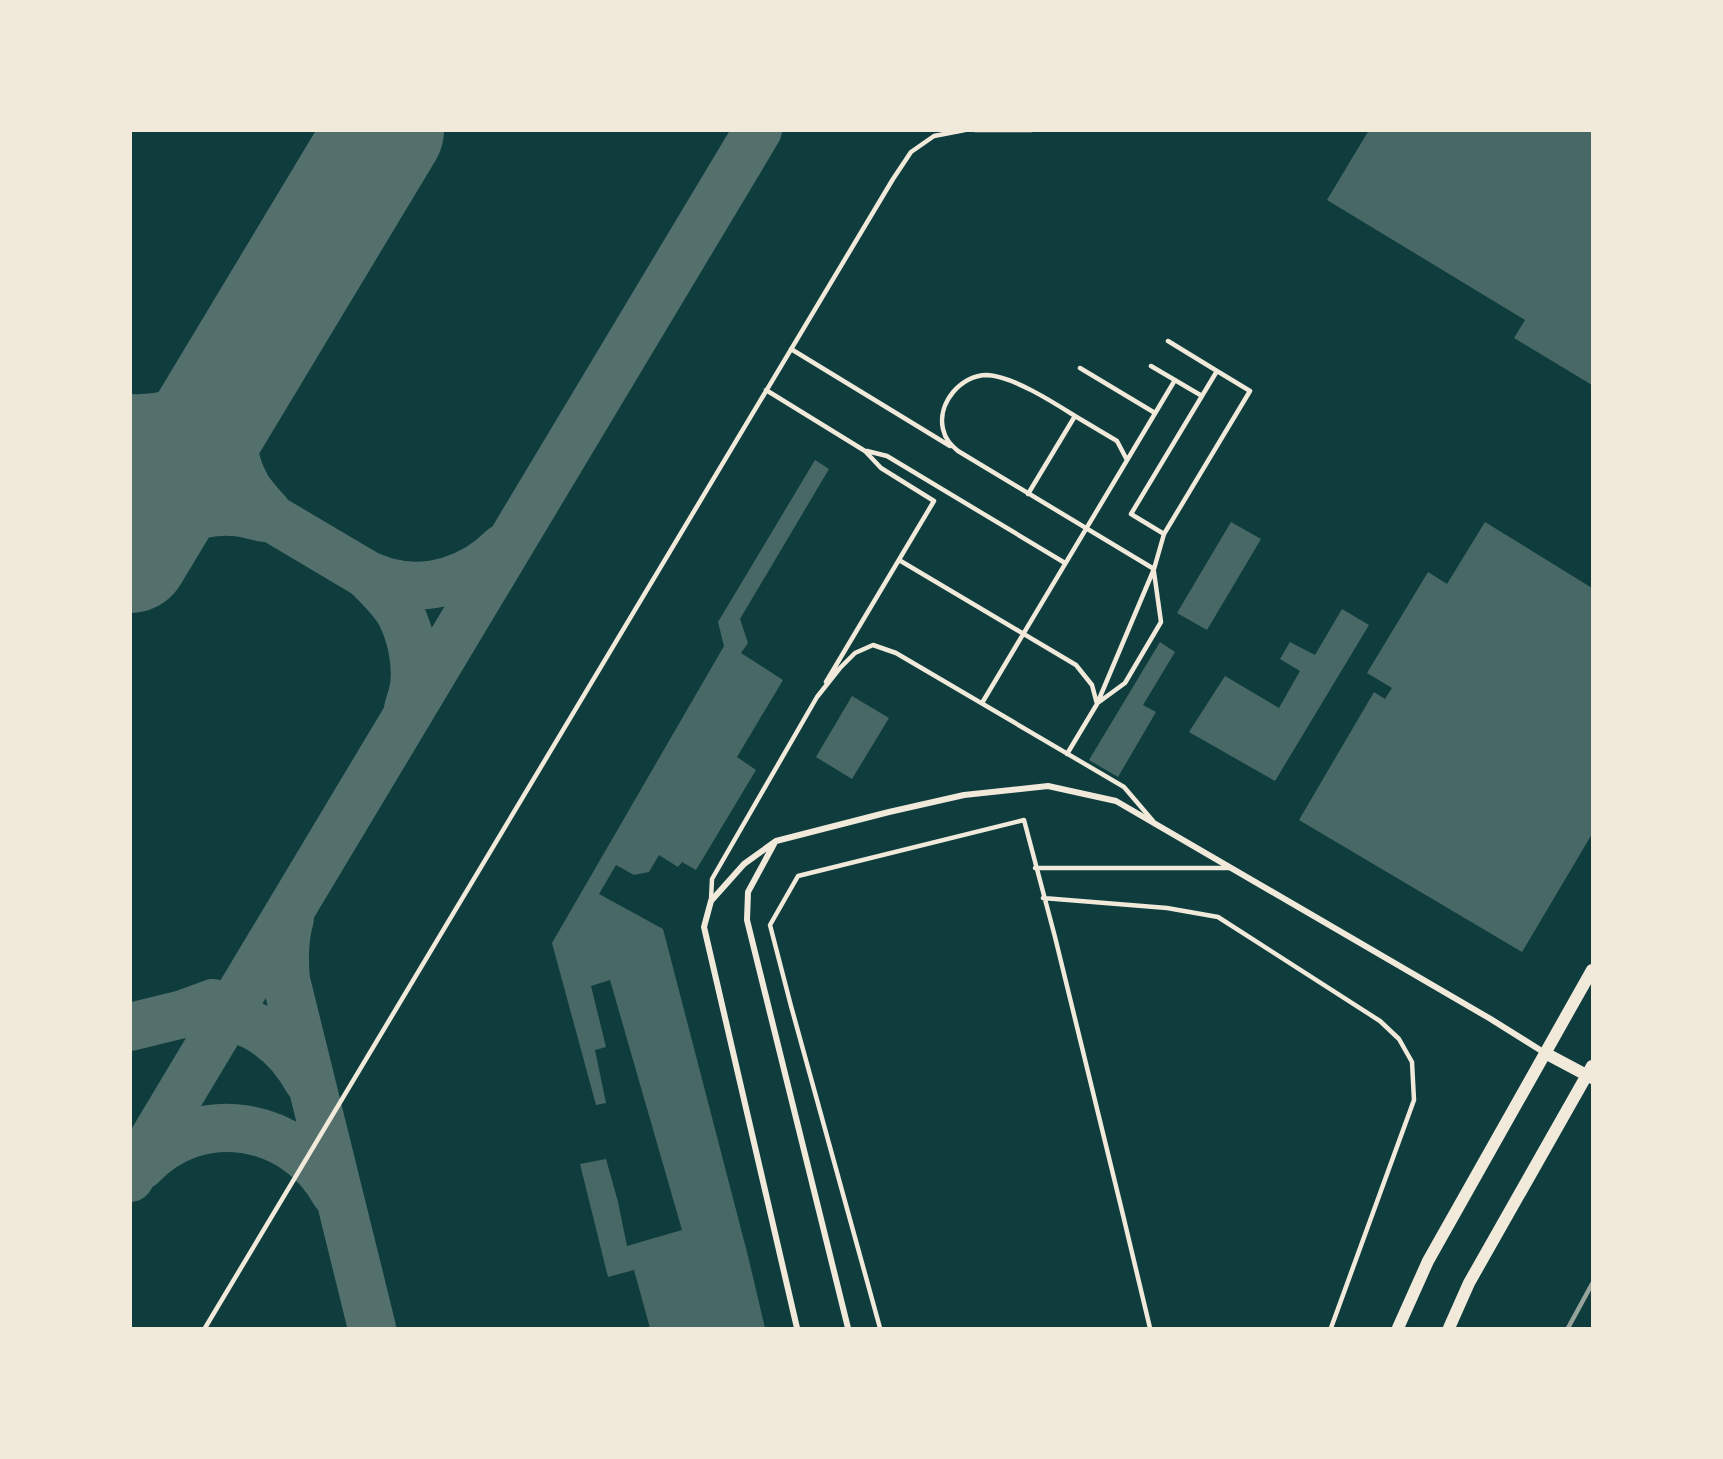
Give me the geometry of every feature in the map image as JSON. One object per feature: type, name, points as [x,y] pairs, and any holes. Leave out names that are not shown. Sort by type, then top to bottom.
[{"type":"main road","points":[[1398,1329],[1428,1261],[1593,970]]},
{"type":"main road","points":[[1449,1329],[1469,1283],[1591,1073],[1545,1053]]},
{"type":"street","points":[[797,1329],[704,927],[711,901],[744,864],[776,841],[964,795],[1048,786],[1116,801],[1489,1018],[1545,1053]]},
{"type":"street","points":[[776,841],[748,892],[747,920],[848,1329]]},
{"type":"lane","points":[[205,1329],[893,179],[911,152],[934,136],[965,130]]},
{"type":"lane","points":[[975,130],[1032,130]]},
{"type":"lane","points":[[1067,754],[1097,704],[1154,569],[1164,534],[1250,391],[1168,341]]},
{"type":"lane","points":[[791,350],[1154,569]]},
{"type":"lane","points":[[1151,366],[1202,396]]},
{"type":"lane","points":[[1080,368],[1155,413]]},
{"type":"lane","points":[[1164,534],[1131,514],[1217,371]]},
{"type":"lane","points":[[958,451],[948,441],[942,428],[943,410],[955,389],[969,379],[986,375],[1005,378],[1117,441],[1127,460]]},
{"type":"lane","points":[[982,703],[1175,380]]},
{"type":"lane","points":[[711,901],[712,879],[934,501],[881,468],[865,451],[766,390]]},
{"type":"lane","points":[[1028,494],[1075,416]]},
{"type":"lane","points":[[865,451],[887,456],[1065,563]]},
{"type":"lane","points":[[899,560],[1076,665],[1092,685],[1097,704]]},
{"type":"lane","points":[[1097,704],[1125,683],[1161,622],[1154,569]]},
{"type":"lane","points":[[817,697],[855,653],[873,645],[896,653],[1124,787],[1156,825]]},
{"type":"lane","points":[[880,1329],[770,925],[798,876],[1023,820],[1055,937],[1149,1329]]},
{"type":"lane","points":[[1035,868],[1230,868]]},
{"type":"lane","points":[[1043,898],[1167,908],[1218,916],[1380,1021],[1399,1039],[1412,1062],[1414,1100],[1331,1329]]},
{"type":"building","points":[[1369,130],[1592,130],[1592,385],[1514,338],[1525,320],[1327,200]]},
{"type":"building","points":[[815,460],[829,469],[740,619],[748,643],[741,653],[783,680],[737,757],[756,770],[696,870],[682,862],[678,867],[659,855],[649,872],[634,875],[616,865],[599,894],[663,929],[765,1328],[650,1328],[634,1270],[608,1277],[580,1164],[606,1159],[627,1246],[682,1230],[610,980],[591,986],[606,1047],[595,1050],[606,1103],[596,1105],[552,943],[724,646],[718,622]]},
{"type":"building","points":[[1231,522],[1261,539],[1207,630],[1177,613]]},
{"type":"building","points":[[1485,522],[1592,588],[1592,834],[1522,952],[1299,820],[1374,692],[1385,699],[1392,688],[1367,673],[1428,572],[1447,584]]},
{"type":"building","points":[[1342,609],[1369,625],[1275,781],[1189,732],[1225,676],[1279,708],[1300,671],[1280,659],[1290,642],[1315,655]]},
{"type":"building","points":[[1160,642],[1175,652],[1143,705],[1156,712],[1118,777],[1089,760]]},
{"type":"building","points":[[852,696],[889,718],[852,779],[816,757]]},
{"type":"taxiway","points":[[130,1178],[758,130]]},
{"type":"taxiway","points":[[247,359],[235,407],[233,424],[235,456],[247,487],[268,513]]},
{"type":"taxiway","points":[[130,418],[167,415],[196,404],[222,385],[247,359]]},
{"type":"taxiway","points":[[130,434],[366,574],[382,580],[404,585],[435,584],[479,568],[503,548]]},
{"type":"taxiway","points":[[130,474],[133,500],[130,525]]},
{"type":"taxiway","points":[[130,561],[152,540],[189,518],[217,512],[240,513],[264,518]]},
{"type":"taxiway","points":[[366,574],[400,613],[407,630],[415,668],[414,689],[408,709]]},
{"type":"taxiway","points":[[290,918],[285,949],[286,980],[372,1328]]},
{"type":"taxiway","points":[[130,1027],[183,1014],[213,1003]]},
{"type":"taxiway","points":[[183,1014],[222,1015],[256,1027],[285,1049],[308,1081]]},
{"type":"taxiway","points":[[141,1166],[164,1146],[190,1134],[217,1128],[245,1129],[272,1136],[296,1150],[318,1169],[335,1193]]},
{"type":"runway","points":[[130,554],[385,130]]},
{"type":"railway","points":[[1568,1328],[1592,1284]]}]
